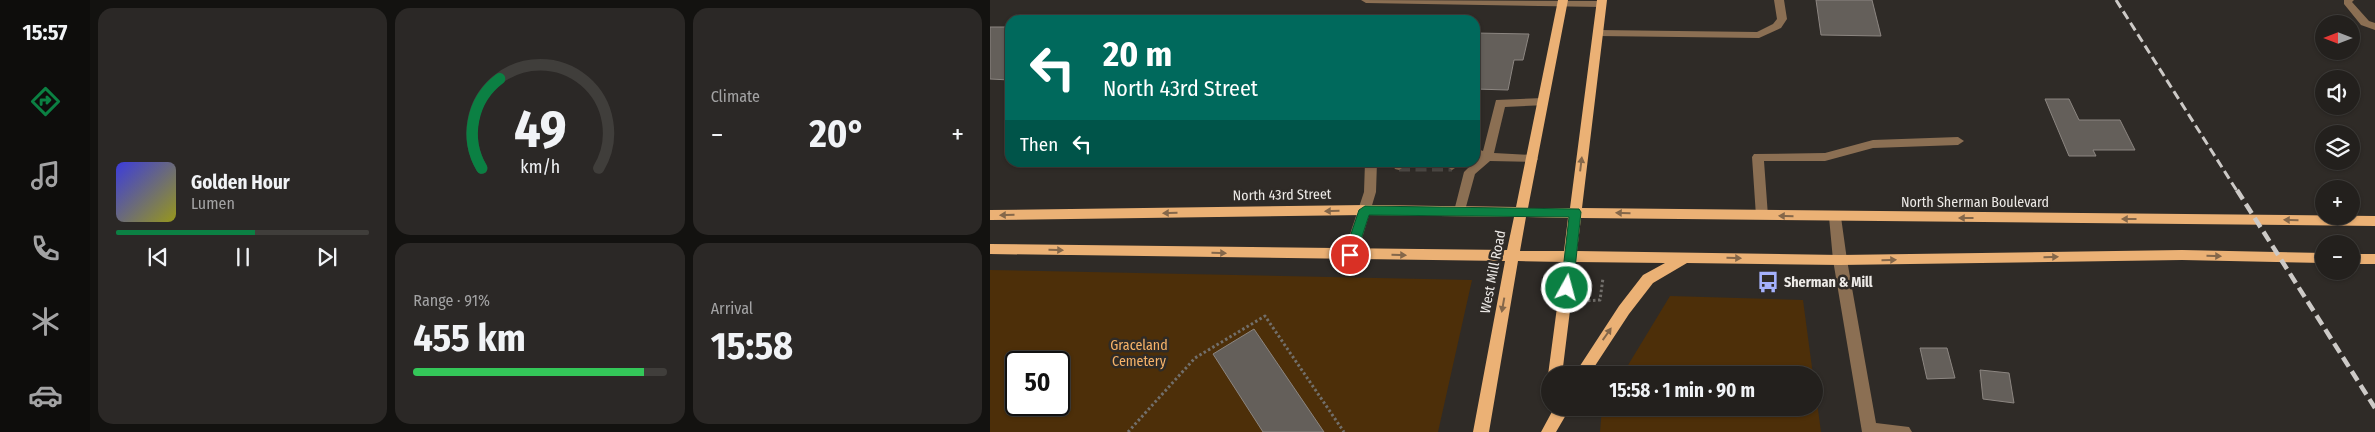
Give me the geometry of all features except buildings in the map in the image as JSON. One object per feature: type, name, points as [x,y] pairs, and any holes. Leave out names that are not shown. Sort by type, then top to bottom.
[{"type":"main road","name":"West Mill Road","points":[[1481,432],[1512,257],[1562,2]]},
{"type":"main road","points":[[1557,366],[1602,2]]},
{"type":"main road","name":"North 43rd Street","points":[[990,215],[1365,210],[1575,212]]},
{"type":"main road","name":"North Sherman Boulevard","points":[[1575,212],[1835,217],[2375,220]]},
{"type":"main road","points":[[990,249],[1840,260],[2182,255],[2315,258]]},
{"type":"main road","points":[[1586,366],[1648,279],[1685,257]]},
{"type":"main road","points":[[2360,259],[2375,260]]},
{"type":"main road","points":[[1548,432],[1550,416]]},
{"type":"main road","points":[[1548,432],[1557,416]]},
{"type":"street","points":[[1366,0],[1602,2]]},
{"type":"street","points":[[1598,33],[1759,35],[1777,26],[1782,19],[1779,0]]},
{"type":"street","points":[[2348,0],[2347,2],[2365,23],[2375,27]]},
{"type":"street","points":[[1480,163],[1487,157],[1500,103],[1543,102]]},
{"type":"street","points":[[1762,216],[1758,157],[1825,157],[1873,144],[1958,142]]},
{"type":"street","points":[[1480,154],[1487,157],[1532,158]]},
{"type":"street","points":[[1350,255],[1370,192],[1371,167]]},
{"type":"street","points":[[1460,211],[1470,172],[1476,167]]},
{"type":"street","points":[[1835,217],[1840,260],[1870,431],[1904,432]]},
{"type":"path","points":[[1582,301],[1600,300],[1604,278]]},
{"type":"path","points":[[1128,432],[1195,358],[1265,316],[1344,432]]},
{"type":"green space","name":"Graceland Cemetery","points":[[990,270],[1472,280],[1438,432],[990,432]]},
{"type":"green space","points":[[1670,296],[1803,300],[1812,366],[1627,366]]},
{"type":"green space","points":[[1601,416],[1819,416],[1821,432],[1600,432]]},
{"type":"railway","points":[[2116,0],[2237,191]]},
{"type":"railway","points":[[2237,190],[2375,408]]},
{"type":"place","name":"Sherman & Mill","points":[[1768,282]]},
{"type":"route","points":[[1350,255],[1365,210],[1575,212],[1567,288]]}]
